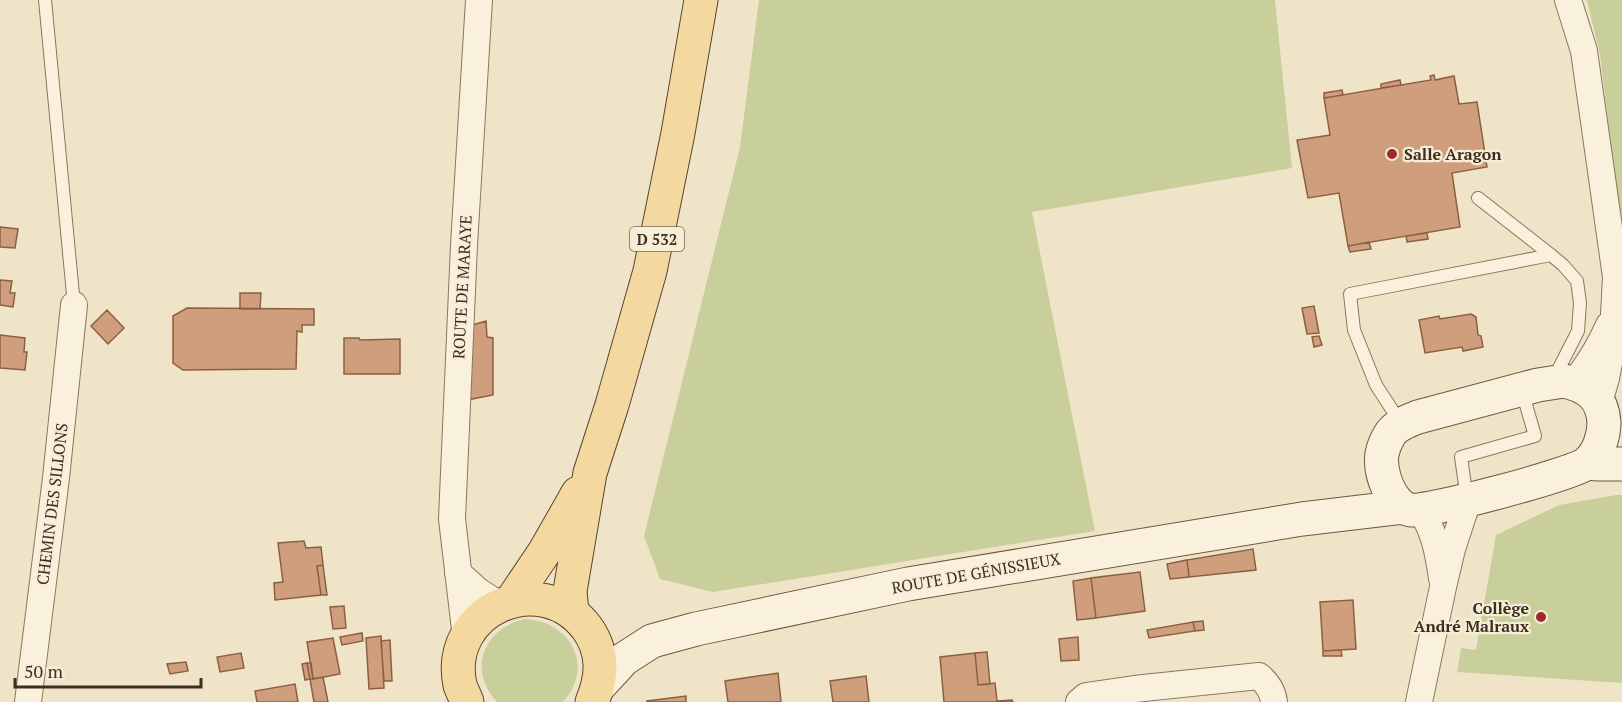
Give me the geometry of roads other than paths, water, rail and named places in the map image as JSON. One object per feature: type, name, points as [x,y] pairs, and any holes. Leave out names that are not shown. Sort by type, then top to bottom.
[{"type":"main road","name":"D 532","points":[[581,623],[570,591],[590,473],[650,271],[678,133],[701,0]]},
{"type":"main road","points":[[1412,509],[1396,501],[1388,489],[1383,471],[1382,453],[1389,435],[1401,424],[1418,417],[1549,384],[1585,387],[1608,426],[1594,455],[1587,463]]},
{"type":"main road","name":"ROUTE DE GÉNISSIEUX","points":[[596,694],[624,659],[652,641],[696,629],[908,584],[1302,519],[1412,509],[1468,500],[1563,473],[1587,463],[1622,464]]},
{"type":"main road","name":"ROUTE DE GÉNISSIEUX","points":[[1302,519],[1346,498],[1383,471]]},
{"type":"main road","name":"D 532","points":[[506,602],[544,551],[590,473]]},
{"type":"main road","points":[[458,697],[460,653],[475,624],[486,613],[506,602],[527,598],[558,604],[581,623],[598,651],[600,659],[601,668],[596,694]]},
{"type":"main road","name":"ROUTE DE GÉNISSIEUX","points":[[581,623],[652,641]]},
{"type":"street","name":"ROUTE DE MARAYE","points":[[466,638],[452,519],[464,245],[479,0]]},
{"type":"street","points":[[1568,0],[1584,51],[1619,274],[1614,314],[1614,338],[1606,378],[1608,426]]},
{"type":"street","name":"CHEMIN DES SILLONS","points":[[28,702],[56,478],[74,305]]},
{"type":"street","points":[[1549,384],[1584,371],[1614,314]]},
{"type":"street","points":[[1419,702],[1443,587],[1468,500]]},
{"type":"street","points":[[1412,509],[1430,525],[1438,548],[1443,587]]},
{"type":"street","points":[[458,573],[478,591],[506,602]]},
{"type":"street","points":[[1079,702],[1086,696],[1135,695],[1259,676],[1267,683],[1274,695],[1274,702]]},
{"type":"lane","points":[[45,0],[74,305]]},
{"type":"lane","points":[[1468,500],[1461,457],[1535,436],[1549,384],[1559,371],[1578,331],[1580,303],[1577,281],[1563,265],[1478,198]]},
{"type":"lane","points":[[1401,424],[1376,384],[1354,330],[1350,294],[1551,255]]},
{"type":"place","name":"Salle Aragon","points":[[1392,154]]},
{"type":"place","name":"Collège André Malraux","points":[[1541,617]]}]
